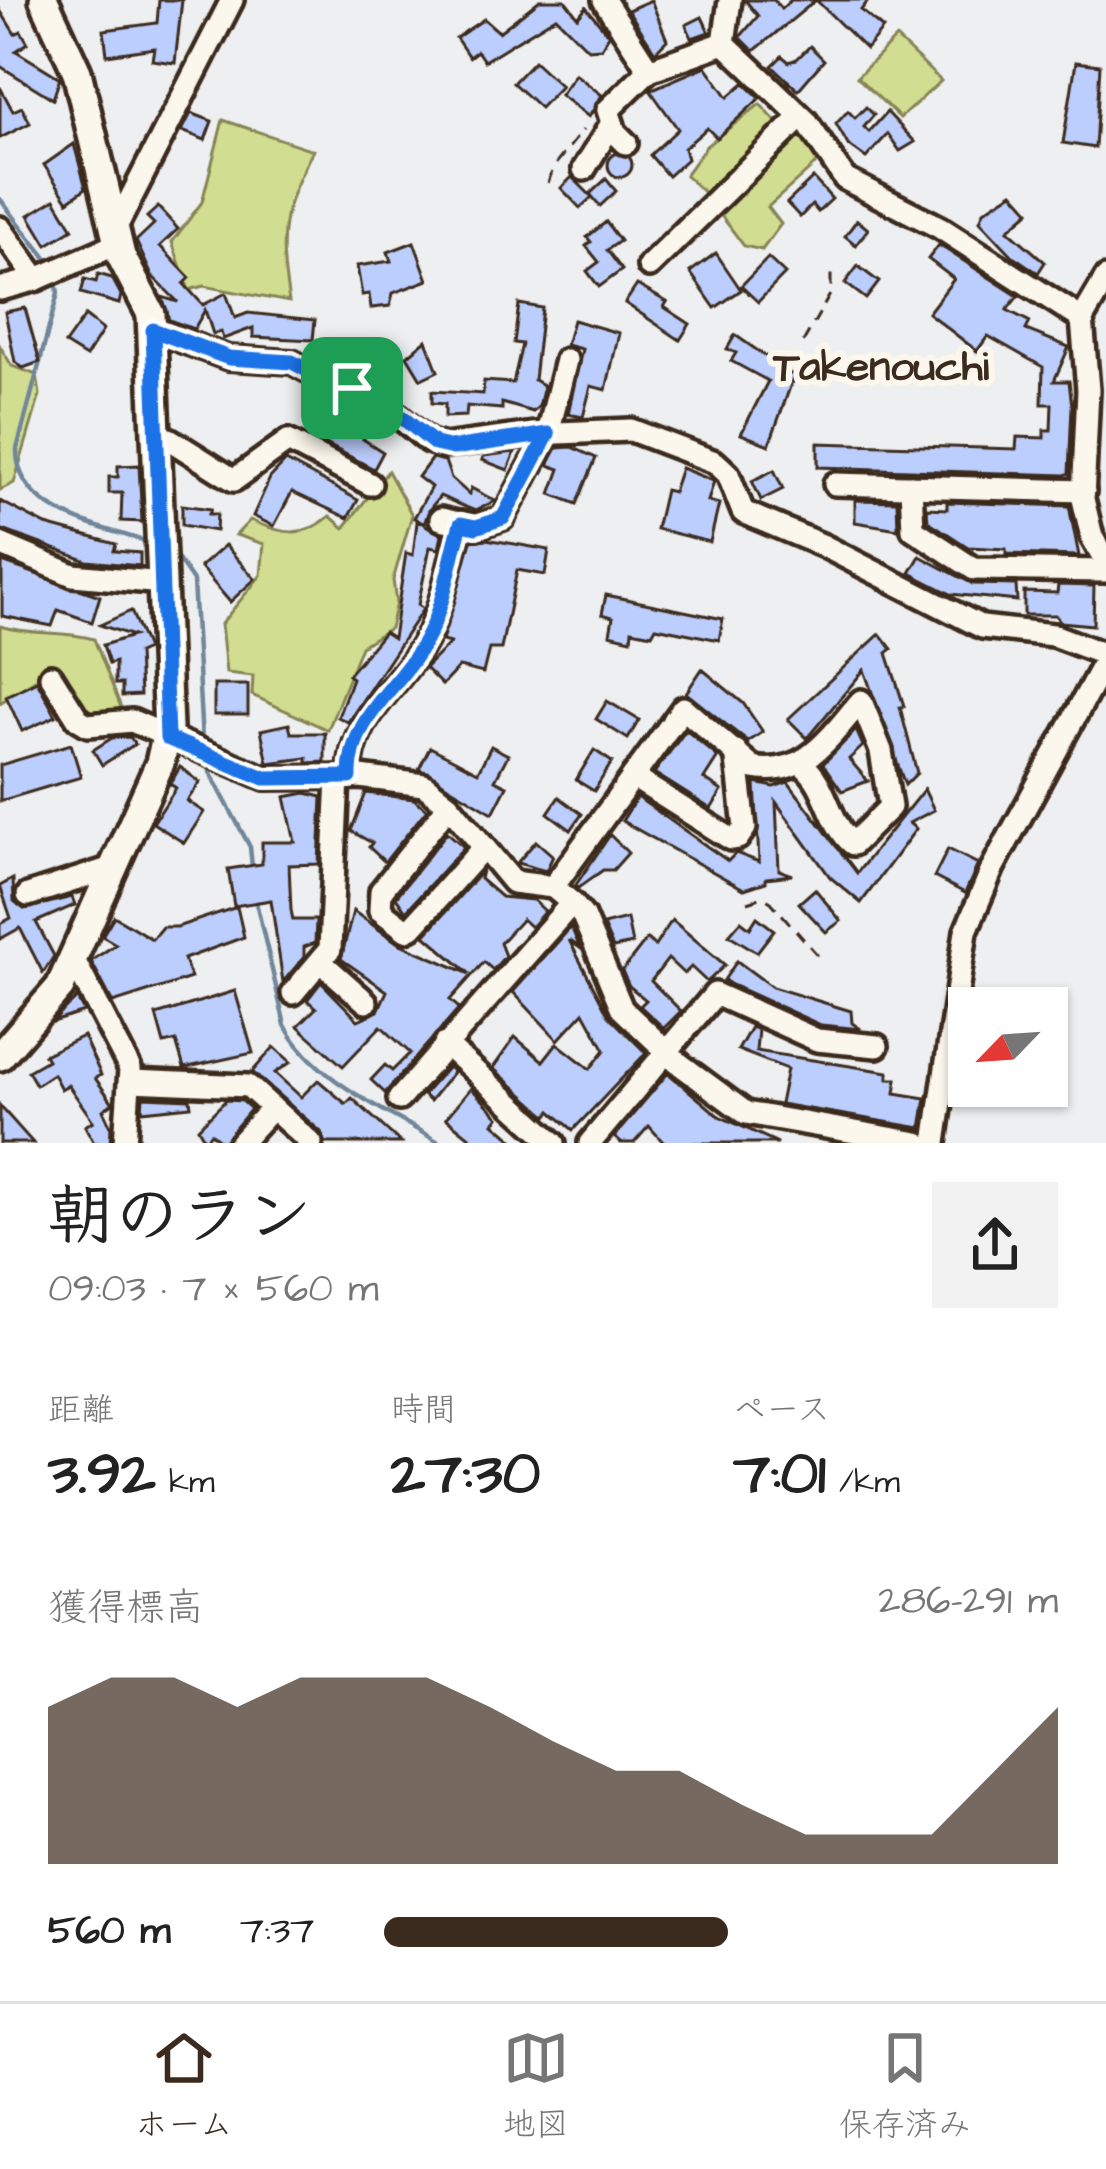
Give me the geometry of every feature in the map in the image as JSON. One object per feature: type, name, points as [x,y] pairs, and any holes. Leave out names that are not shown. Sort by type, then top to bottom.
[{"type":"street","points":[[0,1055],[46,1009],[74,960],[167,738],[153,330],[149,308],[115,238],[77,72],[44,0]]},
{"type":"street","points":[[0,289],[38,280],[115,238],[232,0]]},
{"type":"street","points":[[604,0],[650,70]]},
{"type":"street","points":[[724,44],[730,0]]},
{"type":"street","points":[[584,169],[610,116],[650,70],[724,44]]},
{"type":"street","points":[[724,44],[801,117],[845,179],[940,227],[1082,319]]},
{"type":"street","points":[[610,116],[626,143]]},
{"type":"street","points":[[649,266],[801,117]]},
{"type":"street","points":[[0,228],[38,280]]},
{"type":"street","points":[[911,486],[913,529],[974,569],[1106,566],[1092,537],[1084,491],[1097,394],[1082,319],[1106,278]]},
{"type":"street","points":[[153,330],[229,358],[292,362],[337,386],[368,390],[435,444],[453,448],[548,434],[631,430],[716,462],[728,474],[743,512],[824,546],[982,627],[1053,635],[1106,657],[993,867],[966,931],[935,1143]]},
{"type":"street","points":[[293,992],[330,949],[350,750],[426,640],[451,521],[476,527],[503,518],[548,434],[566,360]]},
{"type":"street","points":[[157,438],[169,439],[234,480],[288,441],[370,484]]},
{"type":"street","points":[[836,484],[1084,491]]},
{"type":"street","points":[[0,544],[73,575],[163,583]]},
{"type":"street","points":[[51,676],[88,724],[132,721],[265,778],[344,777],[424,785],[449,805],[513,882],[553,887],[572,903],[583,916],[622,1009],[664,1051],[746,1113],[842,1137],[918,1143]]},
{"type":"street","points":[[553,887],[683,709],[753,768],[803,765],[812,772],[837,831],[853,844],[890,807],[881,751],[861,701],[803,765]]},
{"type":"street","points":[[633,777],[730,839],[737,838],[745,828],[736,751]]},
{"type":"street","points":[[449,805],[381,891],[380,910],[406,930],[412,927],[482,849]]},
{"type":"street","points":[[28,896],[115,867]]},
{"type":"street","points":[[399,1099],[572,903]]},
{"type":"street","points":[[74,960],[118,1038],[131,1081],[124,1143]]},
{"type":"street","points":[[321,962],[366,1002]]},
{"type":"street","points":[[590,1143],[715,994],[817,1040],[877,1046]]},
{"type":"street","points":[[445,1044],[554,1143]]},
{"type":"street","points":[[131,1081],[248,1086],[310,1143]]},
{"type":"street","points":[[240,1143],[272,1108]]},
{"type":"path","points":[[548,183],[569,144],[610,116]]},
{"type":"path","points":[[803,342],[831,293],[831,268]]},
{"type":"path","points":[[748,902],[763,897],[771,902],[821,959]]},
{"type":"green space","points":[[896,38],[941,81],[900,118],[857,77]]},
{"type":"green space","points":[[760,104],[780,126],[710,198],[685,175],[706,146]]},
{"type":"green space","points":[[223,120],[313,150],[285,224],[289,302],[204,286],[189,290],[172,242],[202,202]]},
{"type":"green space","points":[[801,128],[819,161],[768,207],[781,224],[762,250],[744,246],[720,214],[721,206]]},
{"type":"green space","points":[[0,346],[12,366],[37,375],[40,395],[14,483],[0,490]]},
{"type":"green space","points":[[388,471],[412,515],[393,580],[396,603],[390,628],[361,646],[328,730],[252,695],[253,676],[226,673],[221,624],[261,575],[264,544],[236,535],[250,520],[292,532],[311,528],[330,516],[344,528]]},
{"type":"green space","points":[[0,626],[94,639],[124,715],[88,720],[53,668],[0,703]]},
{"type":"building","points":[[159,0],[182,0],[175,63],[152,60],[154,48],[107,55],[104,30],[157,23]]},
{"type":"building","points":[[540,0],[565,0],[578,17],[586,7],[609,35],[601,48],[588,49],[556,17],[484,61],[477,51],[469,57],[456,38],[484,19],[499,32]]},
{"type":"building","points":[[651,0],[667,40],[655,52],[628,10]]},
{"type":"building","points":[[745,0],[774,0],[781,9],[791,0],[816,0],[754,51],[740,37],[758,16]]},
{"type":"building","points":[[816,0],[869,0],[861,10],[883,29],[866,49]]},
{"type":"building","points":[[0,10],[15,34],[21,31],[28,43],[16,51],[60,78],[53,99],[0,66]]},
{"type":"building","points":[[702,17],[709,32],[692,38],[686,25]]},
{"type":"building","points":[[810,46],[824,60],[798,90],[772,66],[782,56],[789,62],[797,59]]},
{"type":"building","points":[[534,61],[561,86],[540,108],[513,83]]},
{"type":"building","points":[[1076,62],[1100,65],[1095,148],[1063,143]]},
{"type":"building","points":[[706,66],[728,97],[744,83],[760,98],[717,138],[707,128],[684,148],[687,159],[668,176],[650,155],[678,129],[650,90]]},
{"type":"building","points":[[575,74],[602,95],[589,117],[560,95]]},
{"type":"building","points":[[0,87],[13,111],[22,107],[30,123],[0,138]]},
{"type":"building","points":[[866,107],[874,115],[864,127],[869,132],[887,112],[915,142],[900,151],[888,134],[866,158],[848,145],[836,124],[848,111],[855,118]]},
{"type":"building","points":[[191,113],[212,121],[205,140],[182,131]]},
{"type":"building","points":[[74,144],[86,188],[68,201],[44,165]]},
{"type":"building","points":[[620,153],[629,156],[629,174],[620,177],[611,174],[608,165],[611,156]]},
{"type":"building","points":[[572,177],[592,197],[580,208],[561,188]]},
{"type":"building","points":[[813,178],[832,199],[818,212],[812,205],[800,217],[787,203]]},
{"type":"building","points":[[606,179],[616,191],[600,206],[590,194]]},
{"type":"building","points":[[1013,192],[1030,211],[1008,230],[1045,262],[1038,273],[1013,256],[980,221],[984,211]]},
{"type":"building","points":[[55,199],[73,229],[47,245],[29,215]]},
{"type":"building","points":[[158,207],[178,229],[160,246],[190,278],[184,284],[203,305],[226,293],[235,318],[248,313],[315,320],[313,340],[253,337],[253,328],[223,339],[221,332],[213,334],[205,310],[194,329],[169,320],[162,297],[178,302],[152,276],[136,241],[154,224],[147,217]]},
{"type":"building","points":[[857,220],[868,229],[856,245],[845,236]]},
{"type":"building","points":[[606,222],[620,241],[607,250],[622,270],[599,287],[587,271],[599,262],[586,246],[591,242],[587,237]]},
{"type":"building","points":[[414,242],[428,280],[393,293],[390,306],[371,308],[369,294],[362,295],[357,266],[391,261],[388,252]]},
{"type":"building","points":[[939,245],[1018,296],[1007,310],[1030,322],[1026,330],[1069,347],[1054,381],[1069,381],[1069,473],[818,467],[818,443],[1016,449],[1017,437],[1044,438],[1044,430],[1051,430],[1052,404],[1042,404],[1043,367],[988,336],[977,351],[928,313],[954,279],[928,259]]},
{"type":"building","points":[[716,253],[741,290],[715,308],[690,272]]},
{"type":"building","points":[[768,258],[785,274],[758,302],[741,286]]},
{"type":"building","points":[[858,266],[879,282],[866,299],[845,283]]},
{"type":"building","points":[[98,274],[112,278],[121,295],[119,304],[81,293],[85,279],[96,282]]},
{"type":"building","points":[[637,285],[667,302],[664,307],[690,324],[680,340],[625,303]]},
{"type":"building","points":[[519,304],[542,308],[534,380],[544,386],[539,406],[533,412],[502,403],[502,409],[467,406],[466,416],[445,417],[445,404],[432,403],[432,391],[483,394],[484,381],[513,383],[522,344],[514,343]]},
{"type":"building","points":[[25,308],[40,362],[23,368],[15,362],[5,312]]},
{"type":"building","points":[[85,316],[103,330],[86,357],[65,344]]},
{"type":"building","points":[[573,320],[619,333],[606,390],[591,386],[583,417],[568,414],[582,349],[566,345]]},
{"type":"building","points":[[735,335],[794,376],[769,445],[741,434],[768,381],[731,361],[736,353],[727,349]]},
{"type":"building","points":[[426,340],[438,371],[421,379],[407,356]]},
{"type":"building","points":[[337,403],[361,404],[376,417],[363,439],[383,452],[374,469],[324,443],[343,407]]},
{"type":"building","points":[[572,447],[596,458],[577,504],[551,494],[560,469],[548,465],[557,448]]},
{"type":"building","points":[[515,452],[508,470],[482,460],[484,456]]},
{"type":"building","points":[[432,458],[445,461],[451,478],[469,494],[471,488],[495,501],[475,511],[440,496],[429,510],[424,524],[442,535],[439,549],[430,547],[418,605],[423,609],[348,722],[338,717],[352,678],[348,675],[384,632],[393,638],[406,553],[413,555],[417,522],[423,523],[414,518],[431,487],[418,477]]},
{"type":"building","points":[[286,461],[358,500],[348,518],[292,492],[274,526],[253,516],[270,478]]},
{"type":"building","points":[[139,465],[142,522],[121,521],[122,493],[109,493],[109,477],[118,477],[118,466]]},
{"type":"building","points":[[681,468],[714,481],[708,501],[719,504],[710,542],[656,529],[665,490],[673,492]]},
{"type":"building","points":[[774,470],[783,489],[761,500],[752,481]]},
{"type":"building","points":[[855,500],[897,501],[898,529],[855,522]]},
{"type":"building","points":[[0,501],[46,525],[116,544],[114,551],[140,553],[140,566],[87,561],[0,529]]},
{"type":"building","points":[[947,502],[1069,506],[1079,556],[1006,554],[1006,549],[968,547],[928,521],[927,508],[947,509]]},
{"type":"building","points":[[182,505],[211,509],[209,514],[217,514],[216,531],[182,525]]},
{"type":"building","points":[[486,539],[549,550],[545,575],[517,570],[501,649],[489,649],[483,673],[459,667],[442,685],[425,668],[450,643],[442,641],[471,541]]},
{"type":"building","points":[[225,545],[255,579],[230,602],[200,567]]},
{"type":"building","points":[[920,556],[973,584],[1016,585],[1017,601],[951,594],[910,573]]},
{"type":"building","points":[[2,562],[100,596],[92,622],[58,610],[52,626],[2,616]]},
{"type":"building","points":[[1058,585],[1094,586],[1093,625],[1061,622],[1055,615],[1024,615],[1024,592],[1057,593]]},
{"type":"building","points":[[606,595],[723,619],[719,640],[656,627],[652,634],[632,630],[631,639],[610,634],[613,617],[602,614]]},
{"type":"building","points":[[131,611],[147,649],[138,653],[140,695],[122,696],[122,684],[115,684],[115,662],[109,664],[103,645],[133,636],[100,625]]},
{"type":"building","points":[[880,634],[892,649],[887,653],[904,706],[900,707],[917,773],[905,785],[864,670],[807,738],[788,719]]},
{"type":"building","points":[[702,669],[743,703],[763,732],[748,742],[686,693]]},
{"type":"building","points":[[37,681],[56,716],[22,731],[6,696]]},
{"type":"building","points":[[214,685],[248,685],[248,715],[214,715]]},
{"type":"building","points":[[607,701],[639,720],[628,739],[596,719]]},
{"type":"building","points":[[289,724],[291,733],[325,733],[325,762],[307,763],[307,758],[268,763],[261,730]]},
{"type":"building","points":[[686,730],[718,757],[704,779],[722,791],[711,809],[654,773]]},
{"type":"building","points":[[856,730],[863,746],[849,759],[868,781],[842,791],[823,764]]},
{"type":"building","points":[[130,737],[135,744],[102,765],[93,750],[112,738]]},
{"type":"building","points":[[71,744],[81,777],[0,801],[0,765]]},
{"type":"building","points":[[491,746],[508,755],[495,780],[507,786],[493,813],[419,769],[430,747],[478,772]]},
{"type":"building","points":[[594,750],[612,762],[594,791],[576,780]]},
{"type":"building","points":[[180,767],[200,782],[187,801],[204,812],[184,843],[153,823],[176,788],[170,784]]},
{"type":"building","points":[[788,782],[857,873],[924,789],[934,810],[909,823],[916,829],[861,903],[830,877],[776,802],[779,870],[792,875],[766,878],[744,889],[622,821],[637,797],[728,861],[736,853],[759,862],[755,783],[774,787]]},
{"type":"building","points":[[306,793],[322,797],[319,864],[289,865],[291,910],[293,920],[316,920],[315,943],[304,947],[304,957],[283,982],[271,900],[234,906],[228,869],[262,864],[262,842],[295,842],[285,797]]},
{"type":"building","points":[[366,793],[414,799],[427,809],[385,862],[369,847],[372,843],[351,831]]},
{"type":"building","points":[[559,797],[582,814],[571,830],[548,813]]},
{"type":"building","points":[[447,832],[464,847],[406,911],[396,897]]},
{"type":"building","points":[[610,835],[628,853],[613,870],[603,870],[578,888],[575,886]]},
{"type":"building","points":[[536,841],[553,856],[546,871],[517,863]]},
{"type":"building","points":[[948,849],[978,864],[965,893],[934,877]]},
{"type":"building","points":[[482,871],[480,879],[501,897],[533,900],[545,911],[531,927],[522,919],[500,943],[505,956],[493,970],[484,962],[450,1000],[459,1008],[385,1093],[371,1080],[385,1065],[392,1071],[410,1053],[381,1026],[343,1066],[298,1026],[316,1008],[307,1000],[321,982],[358,1020],[378,1011],[387,991],[341,959],[353,911],[398,943],[470,974],[425,935]]},
{"type":"building","points":[[13,879],[14,901],[24,909],[72,897],[75,905],[36,922],[54,956],[43,973],[20,928],[0,939],[0,924],[11,918],[0,886]]},
{"type":"building","points":[[815,889],[841,921],[826,932],[799,903]]},
{"type":"building","points":[[237,907],[244,937],[184,959],[191,978],[113,1003],[91,961],[116,944],[102,936],[114,916],[152,939],[162,927],[177,927]]},
{"type":"building","points":[[757,917],[774,930],[757,952],[729,935],[741,921],[750,928]]},
{"type":"building","points":[[627,919],[632,944],[613,948],[603,925]]},
{"type":"building","points":[[672,920],[725,965],[707,982],[691,967],[684,974],[668,959],[651,981],[681,1011],[664,1028],[640,1006],[646,1000],[629,986],[622,971],[647,939],[655,946]]},
{"type":"building","points":[[571,927],[580,948],[569,940],[609,1016],[646,1053],[573,1130],[551,1111],[547,1116],[493,1068],[515,1037],[543,1061],[557,1043],[590,1069],[605,1050],[584,1012],[558,1040],[513,992]]},
{"type":"building","points":[[737,961],[772,987],[851,1011],[852,1023],[861,1029],[821,1025],[730,984],[724,980]]},
{"type":"building","points":[[235,991],[253,1053],[184,1068],[176,1041],[164,1044],[156,1015]]},
{"type":"building","points":[[77,998],[84,1012],[53,1022],[66,1008]]},
{"type":"building","points":[[751,1027],[758,1030],[756,1051],[888,1072],[888,1079],[897,1079],[895,1093],[926,1098],[921,1128],[780,1104],[787,1069],[738,1050]]},
{"type":"building","points":[[83,1036],[101,1075],[95,1078],[113,1103],[103,1110],[111,1127],[110,1143],[94,1143],[85,1126],[93,1121],[68,1085],[61,1089],[53,1074],[36,1085],[28,1071],[47,1060],[44,1055]]},
{"type":"building","points":[[274,1047],[291,1062],[275,1073],[301,1097],[318,1080],[346,1104],[352,1098],[401,1143],[326,1143],[321,1132],[252,1072]]},
{"type":"building","points":[[448,1067],[453,1072],[430,1101],[423,1095]]},
{"type":"building","points":[[668,1073],[719,1116],[778,1143],[664,1143],[649,1126],[634,1143],[621,1143],[614,1137]]},
{"type":"building","points":[[471,1088],[499,1117],[494,1123],[517,1143],[477,1143],[446,1118]]},
{"type":"building","points":[[143,1097],[190,1099],[191,1106],[142,1111]]},
{"type":"building","points":[[226,1100],[242,1101],[251,1109],[223,1143],[211,1133],[205,1140],[198,1128]]},
{"type":"building","points":[[0,1106],[33,1143],[0,1143]]},
{"type":"waterway","points":[[0,199],[53,267]]},
{"type":"waterway","points":[[55,278],[58,293],[17,449],[20,471],[30,489],[64,514],[150,543]]},
{"type":"waterway","points":[[172,551],[193,581],[202,741]]},
{"type":"waterway","points":[[203,759],[250,847],[252,867]]},
{"type":"waterway","points":[[256,902],[285,1025],[298,1045],[354,1093],[440,1143]]},
{"type":"district","name":"Takenouchi","points":[[881,365]]},
{"type":"route","points":[[153,330],[229,358],[292,362],[337,386],[352,388],[376,394],[428,441],[443,446],[548,434],[503,518],[493,525],[461,524],[426,640],[360,730],[350,750],[350,777],[265,778],[167,738],[153,330]]}]
